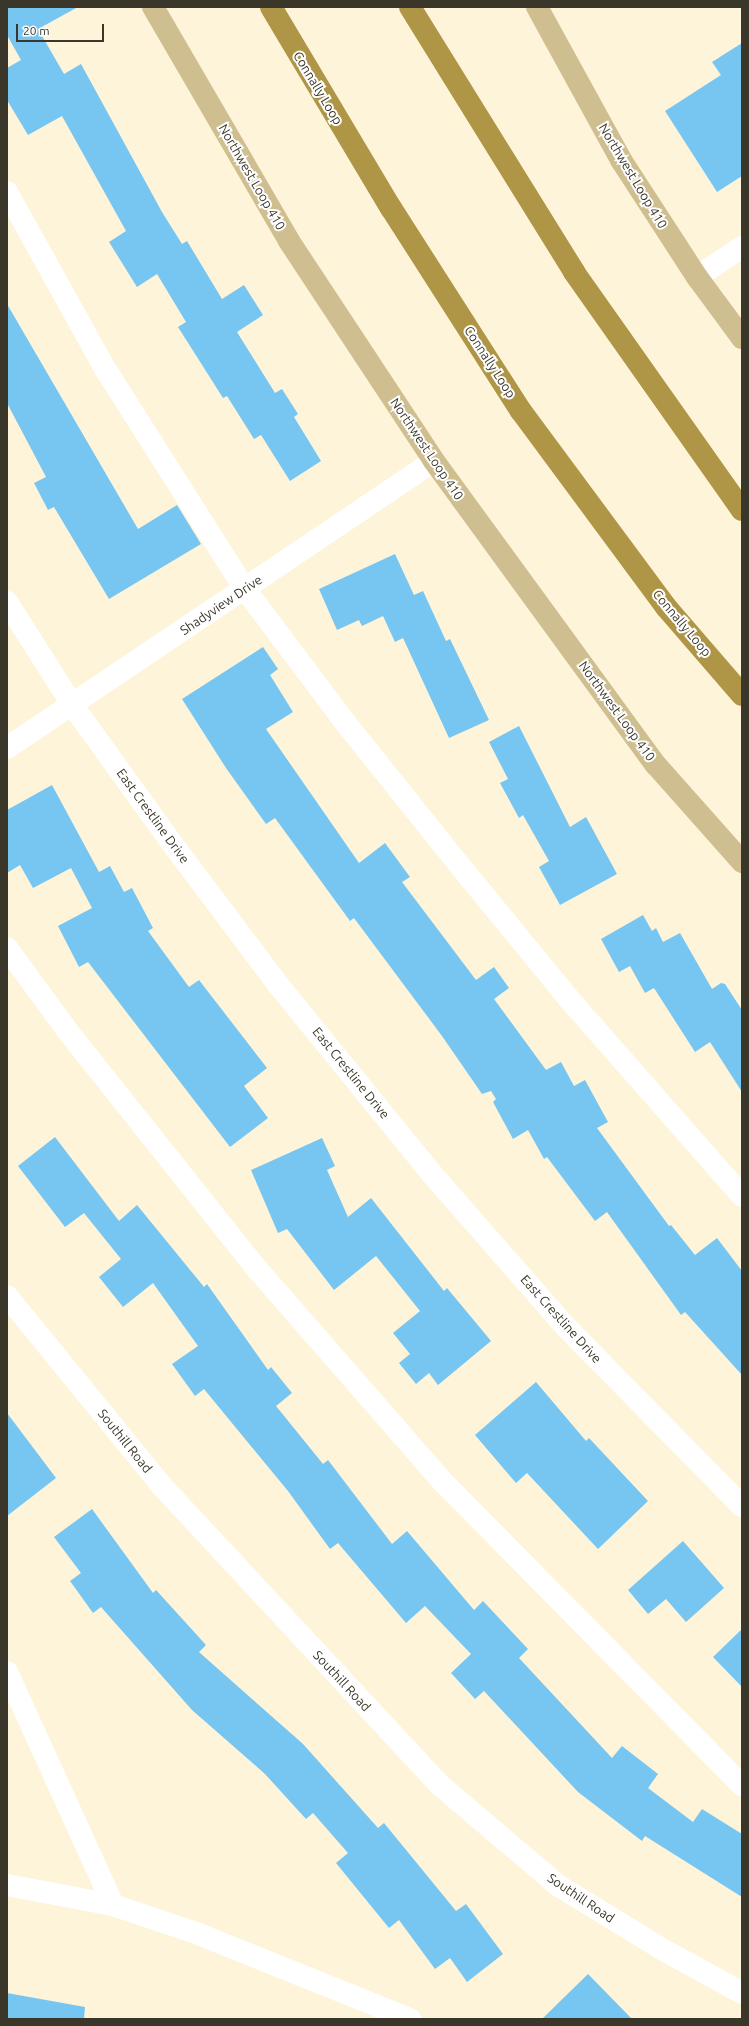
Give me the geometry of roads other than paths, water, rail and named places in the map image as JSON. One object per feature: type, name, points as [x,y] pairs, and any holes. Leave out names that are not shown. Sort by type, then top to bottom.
[{"type":"highway","name":"Connally Loop","points":[[270,7],[391,208],[522,411],[666,607],[742,695]]},
{"type":"highway","points":[[410,7],[574,272],[742,510]]},
{"type":"main road","name":"Northwest Loop 410","points":[[153,7],[289,241],[434,461],[656,765],[742,862]]},
{"type":"main road","name":"Northwest Loop 410","points":[[537,7],[621,160],[697,277],[742,338]]},
{"type":"street","points":[[7,192],[104,367],[245,589],[348,726],[466,874],[569,999],[742,1196]]},
{"type":"street","points":[[697,277],[742,247]]},
{"type":"street","name":"Shadyview Drive","points":[[7,748],[73,706],[434,461]]},
{"type":"street","name":"East Crestline Drive","points":[[7,602],[73,706],[280,987],[432,1174],[566,1327],[742,1506]]},
{"type":"street","points":[[7,948],[66,1028],[258,1270],[442,1482],[742,1785]]},
{"type":"street","name":"Southill Road","points":[[7,1296],[161,1485],[441,1786],[559,1886],[662,1949],[742,1993]]},
{"type":"street","points":[[7,1672],[113,1906]]},
{"type":"street","points":[[7,1885],[113,1906],[196,1933],[410,2019]]}]
